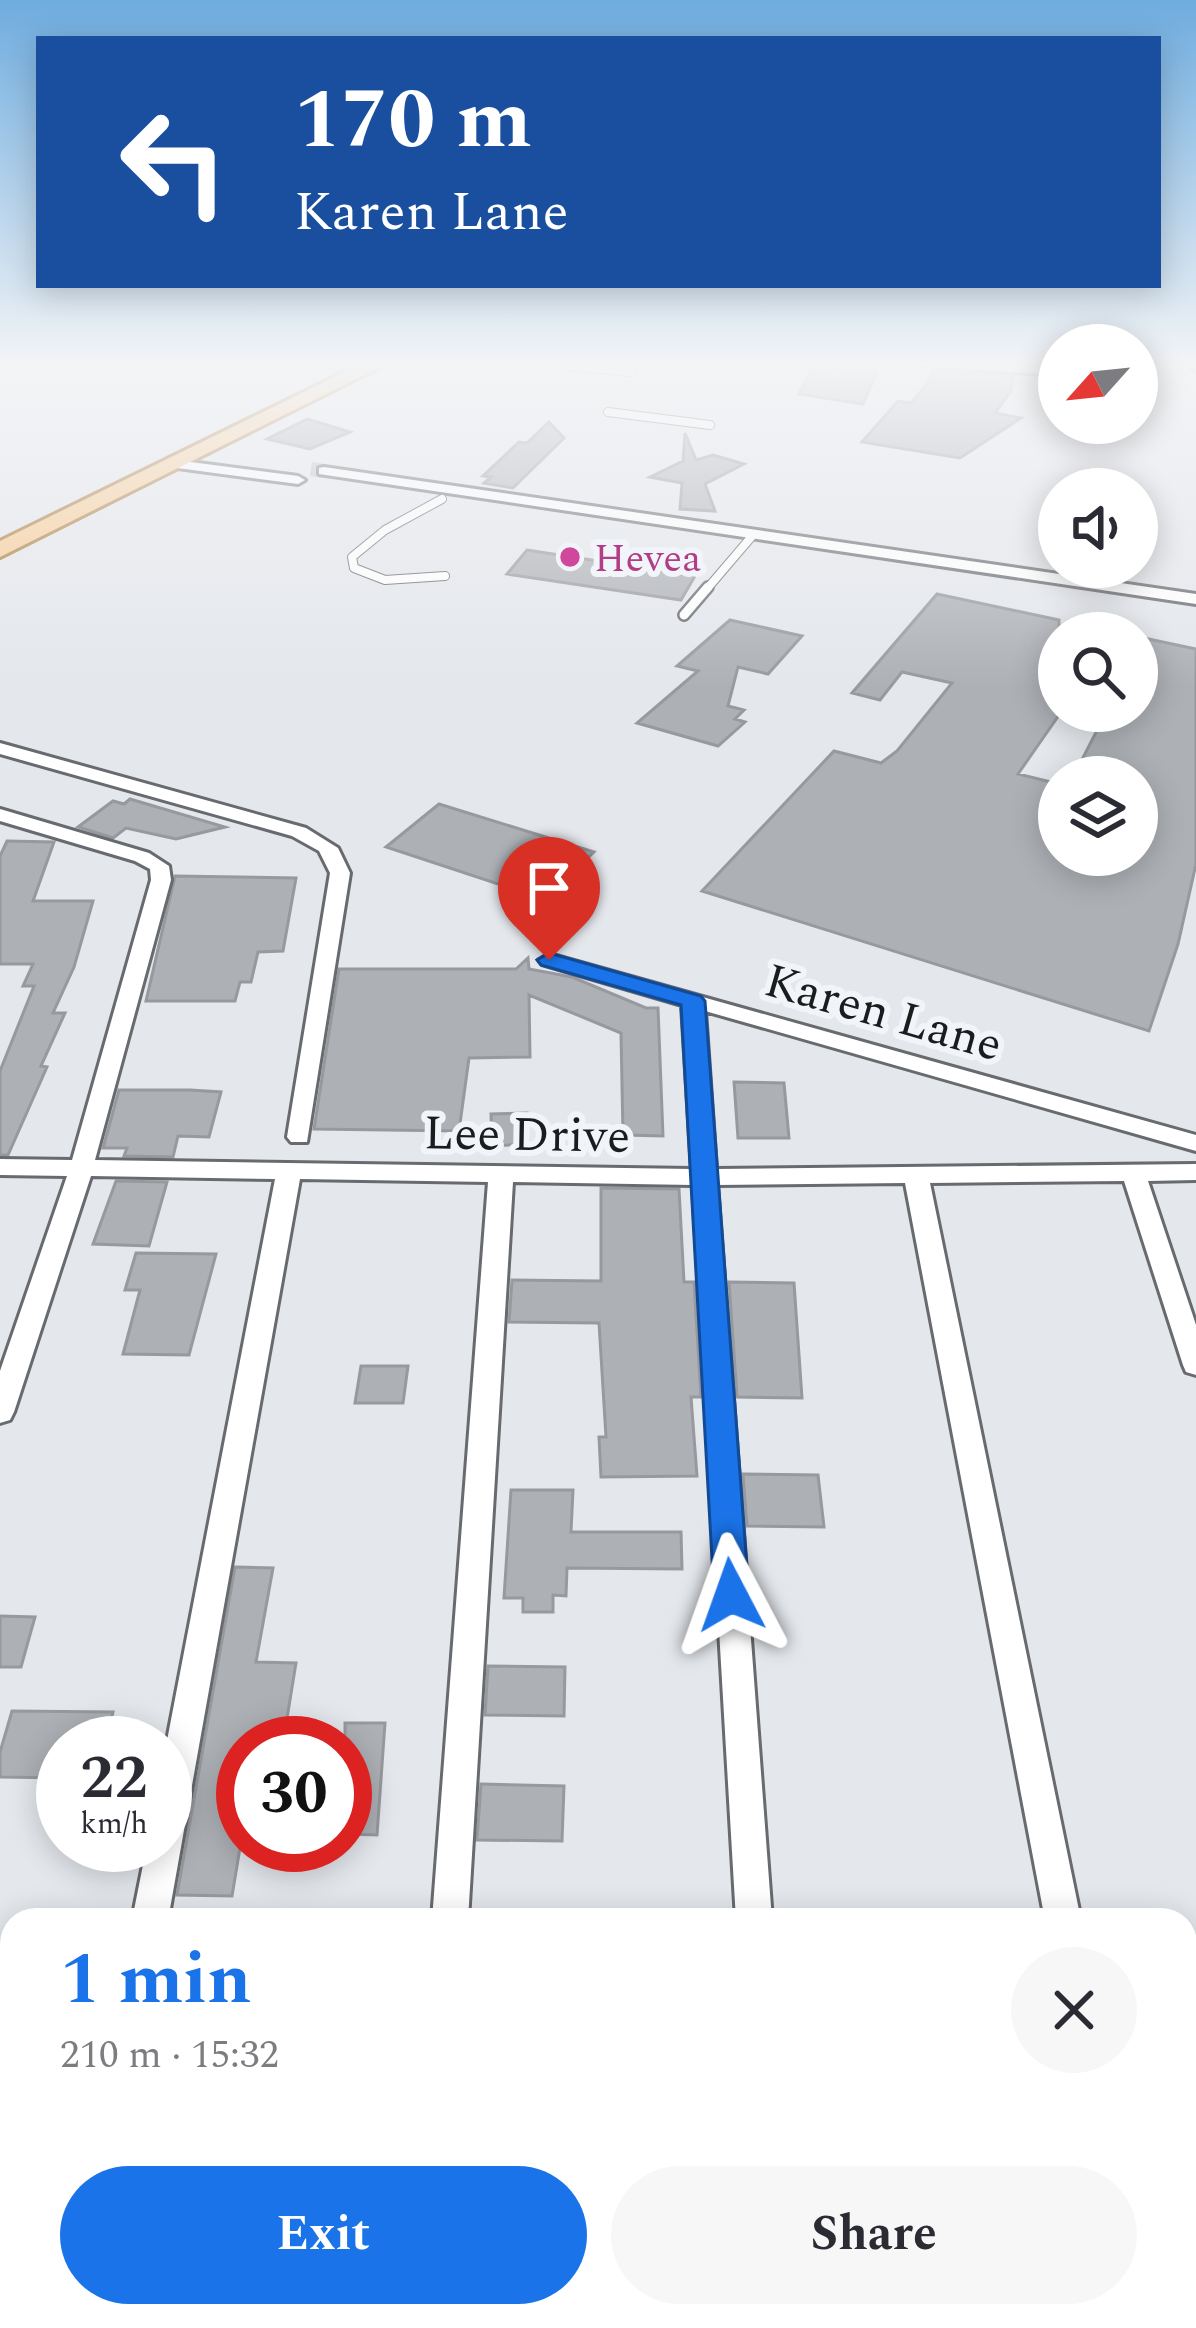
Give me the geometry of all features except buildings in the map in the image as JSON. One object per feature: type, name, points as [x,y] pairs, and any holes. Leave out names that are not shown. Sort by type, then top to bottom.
[{"type":"main road","points":[[0,550],[164,470]]},
{"type":"street","points":[[245,470],[311,475],[1196,599]]},
{"type":"street","points":[[287,470],[311,475]]},
{"type":"street","points":[[0,748],[299,832],[324,844],[338,858],[340,873],[299,1137]]},
{"type":"street","points":[[0,1412],[80,1169],[161,880],[159,866],[142,856],[3,823]]},
{"type":"street","name":"Karen Lane","points":[[549,960],[1196,1143]]},
{"type":"street","points":[[693,1001],[753,1908]]},
{"type":"street","name":"Lee Drive","points":[[0,1167],[703,1177],[1196,1172]]},
{"type":"street","points":[[187,1716],[289,1171]]},
{"type":"street","points":[[1133,1172],[1194,1350]]},
{"type":"street","points":[[451,1908],[501,1174]]},
{"type":"street","points":[[916,1174],[1061,1908]]},
{"type":"street","points":[[152,1908],[159,1872]]},
{"type":"lane","points":[[445,576],[402,581],[365,578],[354,568],[352,557],[385,530],[447,494]]},
{"type":"lane","points":[[684,615],[757,538]]},
{"type":"tunnel","points":[[315,470],[324,471]]},
{"type":"place","name":"Hevea","points":[[570,557]]},
{"type":"route","points":[[549,960],[693,1001],[731,1595]]}]
